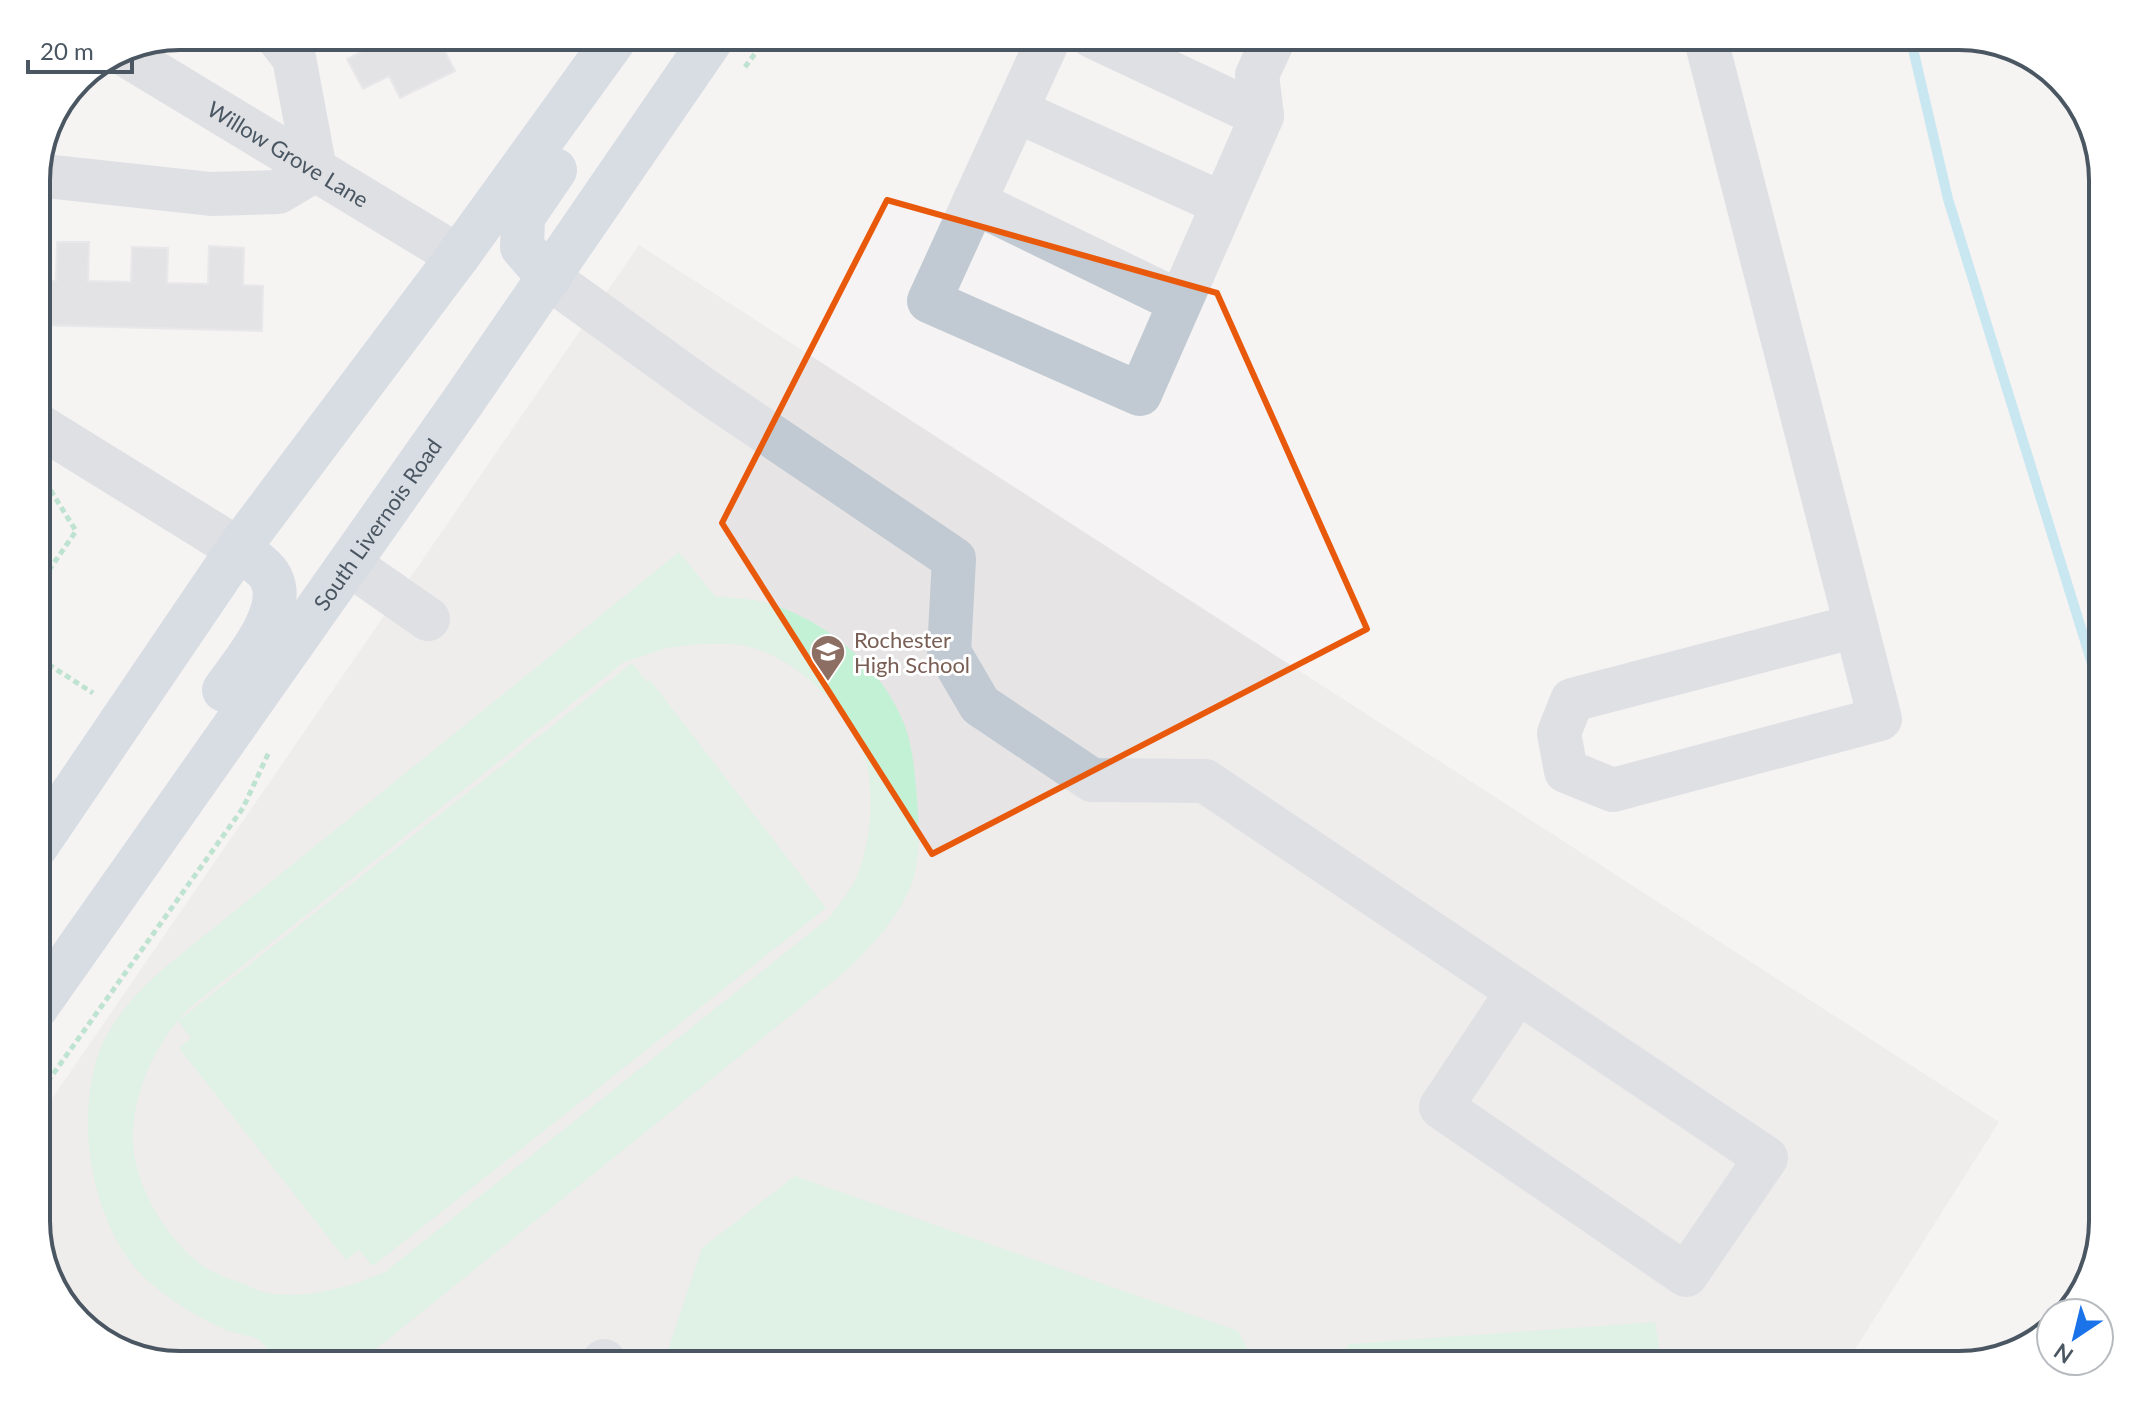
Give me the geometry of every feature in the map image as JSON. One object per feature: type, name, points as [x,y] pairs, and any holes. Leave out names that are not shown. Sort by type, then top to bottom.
[{"type":"main road","points":[[50,826],[238,549],[458,256],[607,50]]},
{"type":"main road","points":[[549,278],[522,247],[523,217],[637,50]]},
{"type":"main road","name":"South Livernois Road","points":[[50,988],[549,278],[704,50]]},
{"type":"main road","points":[[146,851],[156,791],[270,621],[274,591],[271,578],[238,549]]},
{"type":"street","points":[[50,176],[225,193],[278,192],[315,170],[294,58],[288,50]]},
{"type":"street","points":[[1044,50],[929,301],[1140,394],[1262,116],[1257,75],[1269,50]]},
{"type":"street","points":[[1122,50],[1262,116]]},
{"type":"street","points":[[1709,50],[1880,719],[1613,790],[1566,771],[1559,733],[1572,700],[1856,626]]},
{"type":"street","name":"Willow Grove Lane","points":[[133,59],[458,256]]},
{"type":"street","points":[[1017,111],[1223,204]]},
{"type":"street","points":[[974,202],[1180,302]]},
{"type":"street","points":[[549,278],[707,392],[954,559],[949,652],[980,705],[1092,780],[1205,781],[1518,991],[1766,1158],[1686,1275],[1441,1107],[1518,991]]},
{"type":"street","points":[[50,433],[238,549]]},
{"type":"street","points":[[349,564],[428,619]]},
{"type":"path","points":[[50,489],[76,531],[50,569]]},
{"type":"path","points":[[50,665],[104,699]]},
{"type":"highlighted area","points":[[887,200],[1217,293],[1367,629],[932,854],[722,523]]},
{"type":"shaded area","name":"Rochester High School","points":[[639,245],[1999,1122],[1854,1351],[180,1351],[163,1350],[123,1338],[94,1319],[67,1286],[57,1263],[50,1229],[50,1102]]},
{"type":"green space","points":[[679,552],[715,596],[757,601],[786,610],[808,620],[849,648],[882,684],[908,734],[919,835],[915,871],[901,905],[872,944],[847,970],[373,1351],[270,1351],[253,1337],[226,1330],[186,1309],[149,1282],[128,1259],[99,1198],[91,1164],[88,1128],[96,1061],[108,1033],[133,998],[163,969]],"holes":[[[725,644],[759,650],[795,669],[826,696],[851,727],[860,744],[869,775],[869,828],[854,881],[830,917],[385,1272],[330,1290],[288,1295],[262,1291],[200,1264],[174,1238],[152,1205],[137,1168],[133,1132],[139,1097],[150,1065],[167,1035],[189,1008],[624,662],[666,648]]]},
{"type":"green space","points":[[632,663],[647,682],[650,680],[826,908],[373,1266],[359,1250],[346,1260],[179,1048],[191,1038],[178,1021]]},
{"type":"green space","points":[[795,1176],[1238,1331],[1249,1351],[668,1351],[702,1248]]},
{"type":"green space","points":[[1655,1322],[1660,1351],[1344,1351],[1349,1344]]},
{"type":"building","points":[[365,50],[444,50],[455,71],[400,98],[389,76],[363,89],[347,59]]},
{"type":"building","points":[[57,242],[89,242],[88,281],[131,282],[132,247],[168,248],[167,283],[208,284],[209,246],[244,248],[243,285],[263,286],[262,331],[50,325],[50,281],[56,281]]},
{"type":"waterway","points":[[1913,50],[1948,199],[2089,654]]},
{"type":"place","name":"Rochester High School","points":[[828,683]]}]
